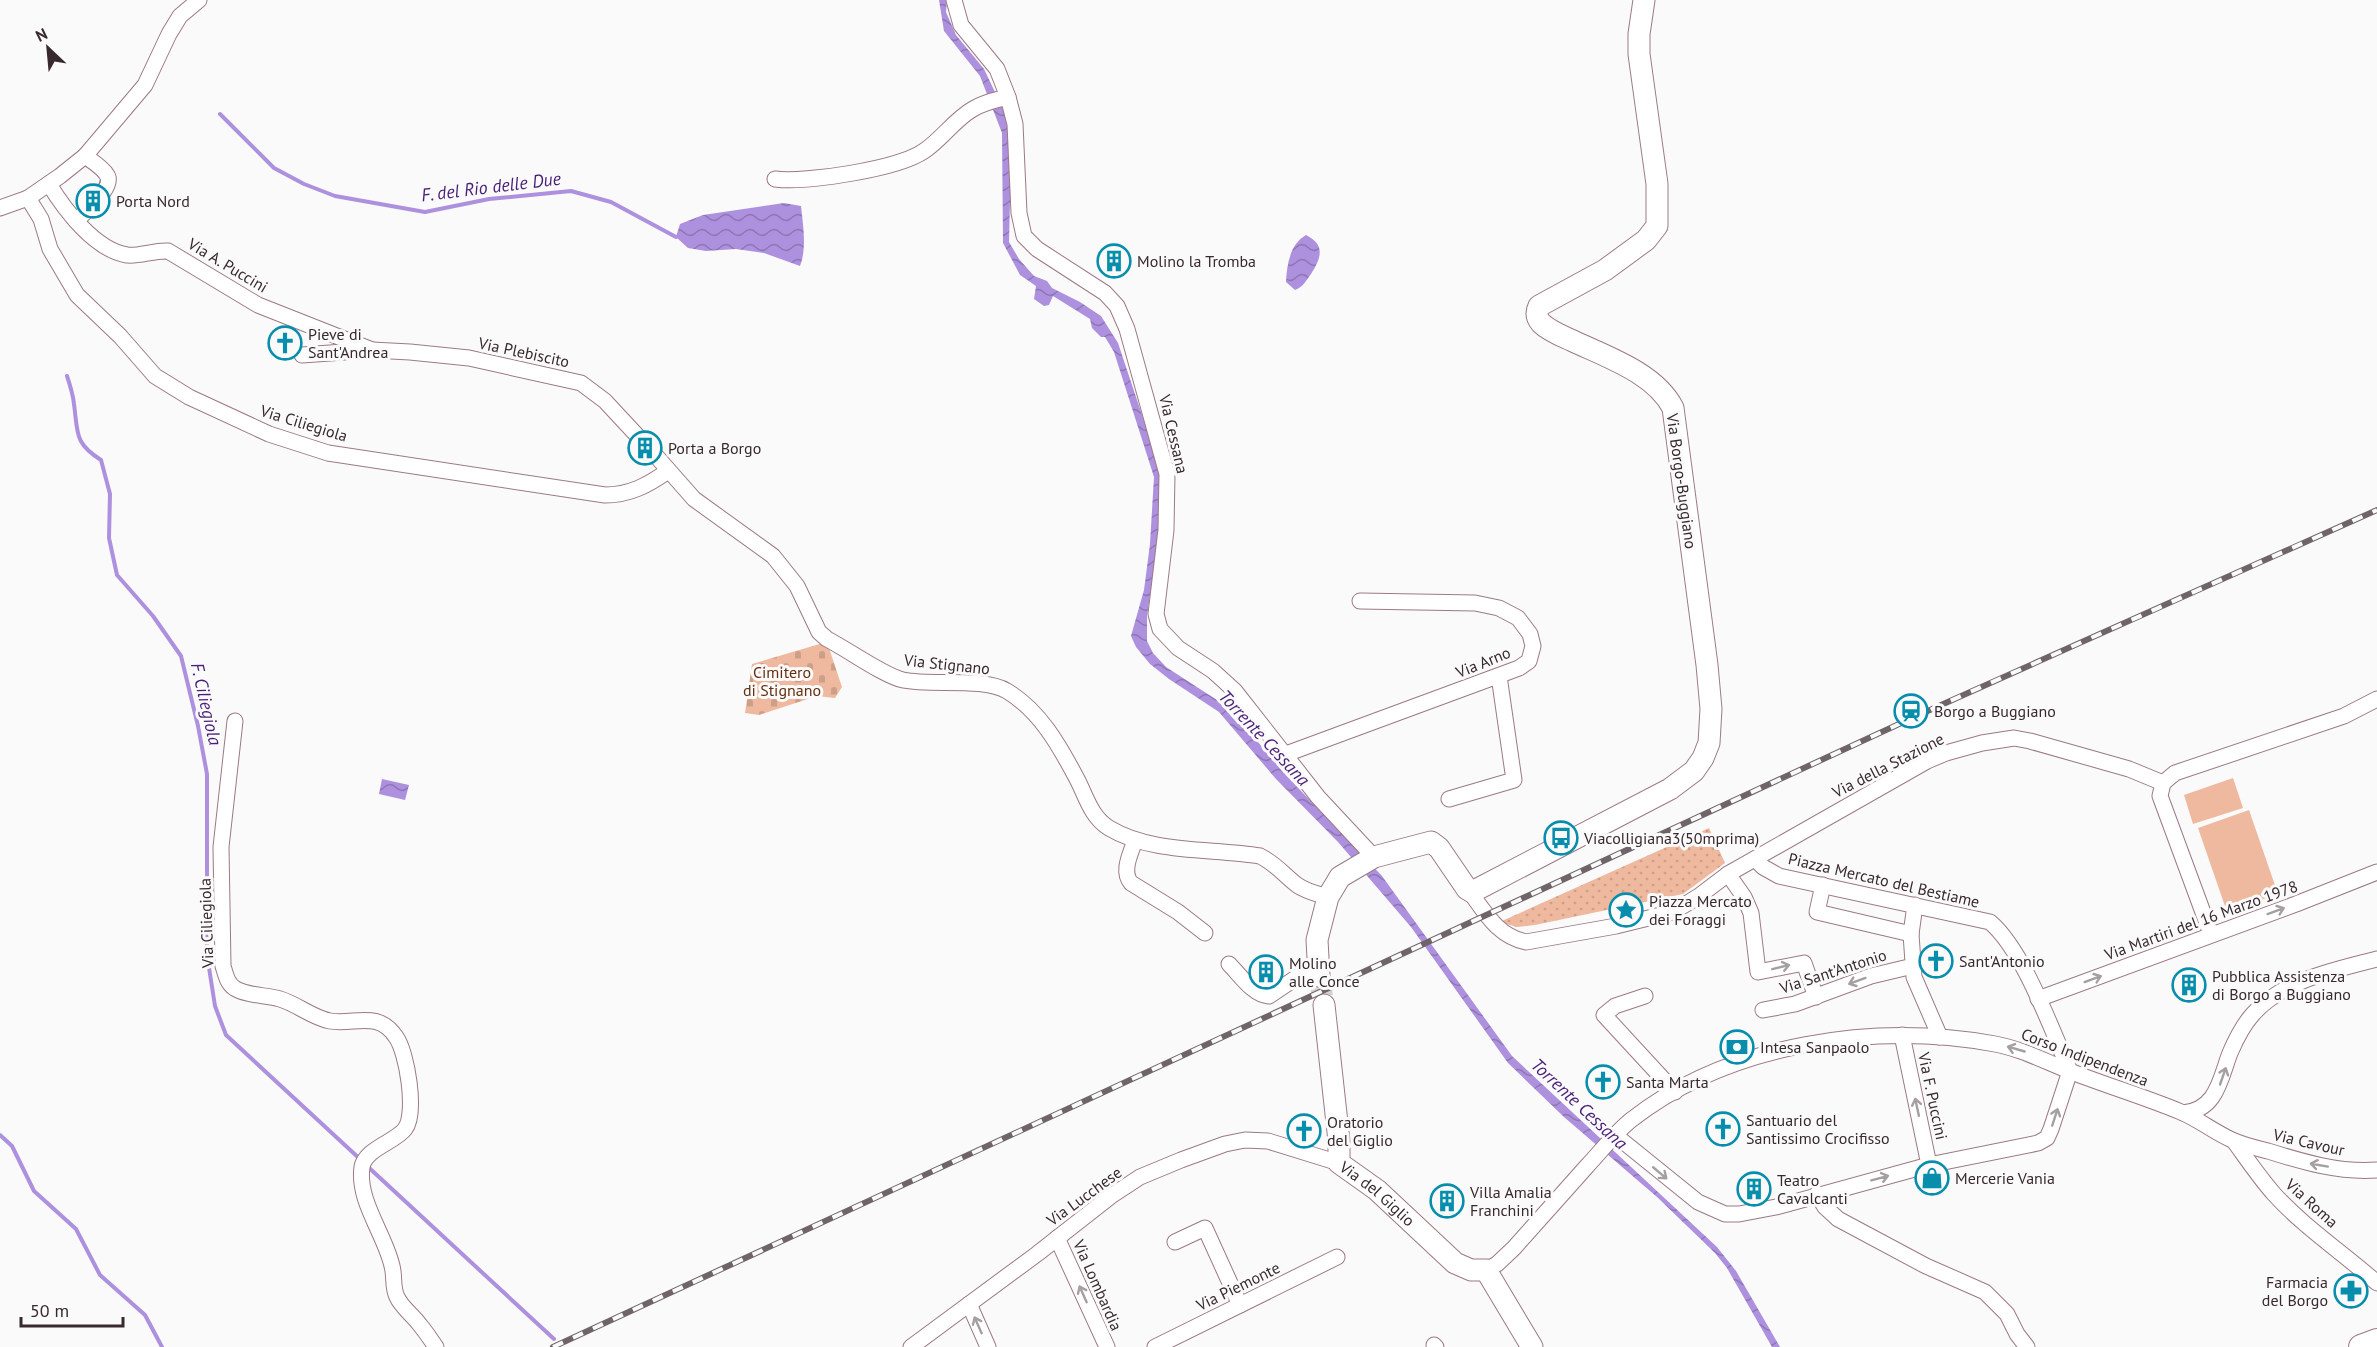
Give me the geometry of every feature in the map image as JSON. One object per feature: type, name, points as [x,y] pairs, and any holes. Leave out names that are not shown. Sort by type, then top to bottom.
[{"type":"main road","points":[[2361,1347],[2377,1341]]},
{"type":"street","points":[[0,208],[28,198],[85,156],[145,85],[180,16],[199,0]]},
{"type":"street","name":"Via Cessana","points":[[954,0],[961,25],[997,69],[1008,97],[1015,124],[1019,213],[1024,236],[1037,249],[1105,293],[1119,311],[1131,340],[1167,474],[1166,530],[1156,614],[1160,629],[1178,648],[1222,678],[1286,754],[1318,797],[1374,857]]},
{"type":"street","name":"Via Borgo-Buggiano","points":[[1470,892],[1639,807],[1670,789],[1700,766],[1709,743],[1711,709],[1707,665],[1673,408],[1668,399],[1651,382],[1556,333],[1539,321],[1537,316],[1539,306],[1605,270],[1646,240],[1658,226],[1657,184],[1639,54],[1639,34],[1644,0]]},
{"type":"street","points":[[775,179],[796,181],[866,170],[907,159],[925,151],[966,114],[984,103],[1008,97]]},
{"type":"street","points":[[76,222],[104,192],[109,183],[107,174],[85,156]]},
{"type":"street","name":"Via A. Puccini","points":[[49,184],[76,222],[112,251],[129,256],[156,250],[168,251],[250,301],[372,350]]},
{"type":"street","name":"Via Ciliegiola","points":[[28,198],[41,219],[50,249],[77,295],[120,336],[145,367],[180,392],[269,434],[328,453],[605,495],[616,495],[642,488],[668,471]]},
{"type":"street","points":[[302,355],[372,350]]},
{"type":"street","name":"Via Plebiscito","points":[[372,350],[469,358],[581,383],[604,401],[668,471]]},
{"type":"street","name":"Via Stignano","points":[[668,471],[694,499],[773,556],[789,574],[819,632],[827,639],[901,680],[987,685],[1004,690],[1029,707],[1042,722],[1065,758],[1093,813],[1108,827],[1135,840],[1260,856],[1272,862],[1297,885],[1328,897]]},
{"type":"street","name":"Via Arno","points":[[1286,754],[1499,676],[1529,661],[1533,646],[1530,634],[1524,624],[1499,608],[1475,603],[1360,601]]},
{"type":"street","points":[[1449,799],[1514,780],[1499,676]]},
{"type":"street","points":[[2211,934],[2160,796],[2163,783],[2175,773],[2344,716],[2377,699]]},
{"type":"street","name":"Via Ciliegiola","points":[[235,720],[221,847],[223,966],[228,981],[237,990],[282,999],[330,1021],[369,1020],[388,1026],[404,1050],[411,1111],[406,1128],[362,1164],[362,1183],[393,1269],[394,1290],[398,1300],[420,1324],[436,1347]]},
{"type":"street","name":"Via della Stazione","points":[[1470,892],[1500,930],[1513,939],[1526,942],[1616,926],[1673,912],[1728,874],[1918,766],[1946,753],[1982,743],[2014,738],[2030,741],[2129,769],[2163,783]]},
{"type":"street","points":[[1135,840],[1127,864],[1127,878],[1205,933]]},
{"type":"street","points":[[1229,964],[1263,996],[1269,996],[1318,970],[1317,940],[1328,897],[1340,877],[1374,857],[1431,842],[1439,848],[1470,892]]},
{"type":"street","name":"Piazza Mercato del Bestiame","points":[[1749,862],[1764,867],[1779,876],[1990,922],[2009,943],[2038,999],[2070,1071]]},
{"type":"street","name":"Via Martiri del 16 Marzo 1978","points":[[2038,999],[2377,872]]},
{"type":"street","points":[[1728,874],[1744,897],[1751,914],[1758,972],[1804,963],[1816,997]]},
{"type":"street","points":[[1823,885],[1816,912],[1911,934]]},
{"type":"street","points":[[1916,905],[1911,934],[1914,977],[1940,1037]]},
{"type":"street","points":[[2183,1113],[2197,1111],[2217,1089],[2241,1030],[2253,1014],[2276,994],[2331,972],[2377,959]]},
{"type":"street","name":"Via Sant'Antonio","points":[[1763,1011],[1816,997],[1870,976],[1913,966]]},
{"type":"street","points":[[1645,996],[1615,1006],[1604,1014],[1675,1092]]},
{"type":"street","name":"Via del Giglio","points":[[1324,1005],[1339,1162],[1377,1190],[1455,1263],[1471,1270],[1486,1270]]},
{"type":"street","name":"Corso Indipendenza","points":[[1486,1270],[1497,1264],[1514,1248],[1615,1135],[1634,1118],[1675,1092],[1731,1064],[1778,1051],[1839,1040],[1902,1035],[1996,1044],[2022,1051],[2183,1113],[2234,1141]]},
{"type":"street","name":"Via F. Puccini","points":[[1902,1035],[1929,1165]]},
{"type":"street","points":[[1615,1135],[1698,1202],[1725,1214],[1739,1214],[1776,1207],[1929,1165],[2043,1141],[2051,1129],[2070,1071]]},
{"type":"street","name":"Via Lucchese","points":[[911,1347],[1111,1196],[1140,1177],[1225,1144],[1245,1140],[1269,1141],[1339,1162]]},
{"type":"street","name":"Via Cavour","points":[[2234,1141],[2315,1165],[2362,1171],[2377,1170]]},
{"type":"street","name":"Via Roma","points":[[2234,1141],[2256,1174],[2275,1195],[2310,1228],[2377,1283]]},
{"type":"street","points":[[1817,1194],[1825,1207],[1838,1219],[1926,1266],[1985,1292],[2007,1314],[2017,1334],[2027,1347]]},
{"type":"street","points":[[1175,1242],[1205,1228],[1240,1305]]},
{"type":"street","name":"Via Lombardia","points":[[1057,1238],[1107,1347]]},
{"type":"street","name":"Via Piemonte","points":[[1155,1347],[1337,1257]]},
{"type":"street","points":[[1486,1270],[1532,1347]]},
{"type":"street","points":[[969,1304],[988,1347]]},
{"type":"green space","name":"Cimitero di Stignano","points":[[823,643],[830,651],[842,687],[835,698],[817,696],[759,715],[745,713],[752,664]]},
{"type":"green space","points":[[2233,778],[2243,808],[2193,824],[2184,795]]},
{"type":"green space","points":[[2249,810],[2278,894],[2227,912],[2198,828]]},
{"type":"green space","points":[[1709,828],[1725,863],[1683,894],[1535,925],[1517,927],[1502,921]]},
{"type":"water","points":[[939,0],[947,0],[946,12],[956,35],[984,69],[1004,111],[1010,136],[1011,162],[1009,242],[1019,259],[1034,276],[1047,281],[1052,288],[1101,316],[1118,343],[1154,451],[1160,479],[1158,540],[1147,616],[1147,641],[1153,653],[1166,667],[1217,700],[1238,724],[1244,725],[1282,771],[1382,876],[1512,1056],[1717,1247],[1736,1271],[1780,1347],[1772,1347],[1727,1268],[1715,1253],[1657,1197],[1564,1117],[1508,1063],[1411,927],[1338,842],[1276,779],[1219,712],[1169,679],[1150,664],[1136,647],[1131,636],[1144,590],[1150,544],[1154,477],[1114,352],[1105,337],[1101,337],[1092,328],[1090,319],[1053,296],[1049,305],[1044,306],[1034,299],[1036,286],[1020,275],[1003,243],[1002,133],[980,76],[944,31]]},
{"type":"water","points":[[784,203],[801,206],[804,244],[800,266],[764,253],[736,249],[706,251],[688,248],[676,237],[680,224],[703,215]]},
{"type":"water","points":[[1306,235],[1317,243],[1319,257],[1306,281],[1295,290],[1286,282],[1289,262],[1296,244]]},
{"type":"water","points":[[382,779],[409,785],[405,800],[379,794]]},
{"type":"waterway","name":"F. del Rio delle Due","points":[[220,114],[274,168],[304,184],[335,196],[425,212],[489,199],[571,191],[611,202],[676,237]]},
{"type":"waterway","name":"F. Ciliegiola","points":[[67,376],[79,436],[86,448],[101,460],[110,494],[109,538],[117,575],[153,616],[181,656],[198,726],[207,774],[207,955],[215,1006],[226,1035],[361,1160]]},
{"type":"waterway","points":[[0,1135],[12,1146],[34,1191],[76,1229],[100,1275],[145,1315],[162,1347]]},
{"type":"waterway","points":[[366,1165],[554,1339]]},
{"type":"tunnel","points":[[1319,976],[1324,1005]]},
{"type":"railway","points":[[553,1347],[1912,718],[2377,510]]},
{"type":"place","name":"Porta Nord","points":[[93,201]]},
{"type":"place","name":"Molino la Tromba","points":[[1114,261]]},
{"type":"place","name":"Pieve di Sant'Andrea","points":[[285,343]]},
{"type":"place","name":"Porta a Borgo","points":[[645,448]]},
{"type":"place","name":"Borgo a Buggiano","points":[[1911,711]]},
{"type":"place","name":"Viacolligiana3(50mprima)","points":[[1561,838]]},
{"type":"place","name":"Piazza Mercato dei Foraggi","points":[[1626,910]]},
{"type":"place","name":"Sant'Antonio","points":[[1936,961]]},
{"type":"place","name":"Molino alle Conce","points":[[1266,972]]},
{"type":"place","name":"Pubblica Assistenza di Borgo a Buggiano","points":[[2189,985]]},
{"type":"place","name":"Intesa Sanpaolo","points":[[1737,1047]]},
{"type":"place","name":"Santa Marta","points":[[1603,1082]]},
{"type":"place","name":"Santuario del Santissimo Crocifisso","points":[[1723,1129]]},
{"type":"place","name":"Oratorio del Giglio","points":[[1304,1131]]},
{"type":"place","name":"Mercerie Vania","points":[[1932,1178]]},
{"type":"place","name":"Teatro Cavalcanti","points":[[1754,1189]]},
{"type":"place","name":"Villa Amalia Franchini","points":[[1447,1201]]},
{"type":"place","name":"Farmacia del Borgo","points":[[2351,1291]]},
{"type":"water label","name":"Torrente Cessana","points":[[1264,738]]},
{"type":"water label","name":"Torrente Cessana","points":[[1579,1104]]}]
